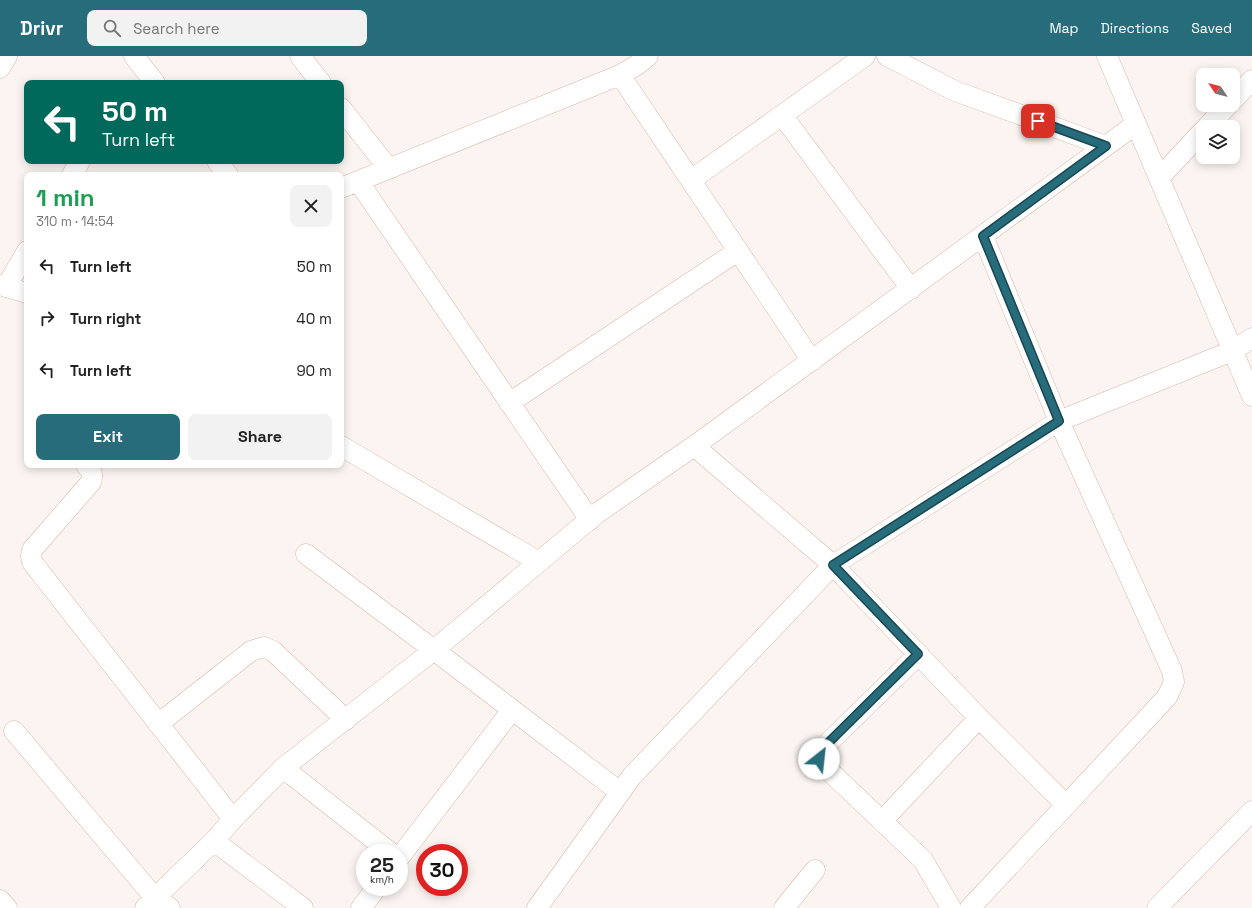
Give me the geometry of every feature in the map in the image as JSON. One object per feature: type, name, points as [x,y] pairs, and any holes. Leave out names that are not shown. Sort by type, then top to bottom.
[{"type":"street","points":[[0,68],[7,56]]},
{"type":"street","points":[[134,56],[154,80]]},
{"type":"street","points":[[300,56],[320,80]]},
{"type":"street","points":[[590,520],[509,403],[349,185],[620,75],[637,65],[648,56]]},
{"type":"street","points":[[691,180],[865,56]]},
{"type":"street","points":[[887,56],[955,91],[1106,146]]},
{"type":"street","points":[[1107,56],[1252,396]]},
{"type":"street","points":[[620,75],[812,361]]},
{"type":"street","points":[[1240,93],[1252,80]]},
{"type":"street","points":[[344,112],[388,169]]},
{"type":"street","points":[[1214,120],[1221,112]]},
{"type":"street","points":[[782,116],[911,289]]},
{"type":"street","points":[[14,731],[157,905],[233,819],[283,768],[434,650],[590,520],[812,361],[1136,124]]},
{"type":"street","points":[[1159,178],[1196,138]]},
{"type":"street","points":[[219,164],[226,172]]},
{"type":"street","points":[[970,908],[1167,697],[1174,682],[1172,671],[1059,421],[983,236]]},
{"type":"street","points":[[509,403],[738,251]]},
{"type":"street","points":[[24,255],[3,286],[24,292]]},
{"type":"street","points":[[537,908],[632,776],[833,565],[1059,421],[1232,351],[1252,338]]},
{"type":"street","points":[[694,446],[833,565],[979,718],[1066,805]]},
{"type":"street","points":[[344,448],[539,562]]},
{"type":"street","points":[[89,468],[92,472],[93,477],[91,482],[32,550],[32,562],[233,819]]},
{"type":"street","points":[[306,554],[620,792]]},
{"type":"street","points":[[158,724],[251,651],[264,647],[273,651],[346,720]]},
{"type":"street","points":[[918,654],[824,747],[819,759],[823,765],[923,860],[951,908]]},
{"type":"street","points":[[408,846],[512,710]]},
{"type":"street","points":[[882,821],[979,718]]},
{"type":"street","points":[[283,768],[380,844]]},
{"type":"street","points":[[1157,908],[1252,811]]},
{"type":"street","points":[[214,841],[303,908]]},
{"type":"street","points":[[784,908],[815,870]]},
{"type":"street","points":[[361,908],[370,896]]},
{"type":"street","points":[[0,900],[7,908]]},
{"type":"route","points":[[819,759],[824,747],[918,654],[833,565],[1059,421],[983,236],[1106,146],[1038,121]]}]
